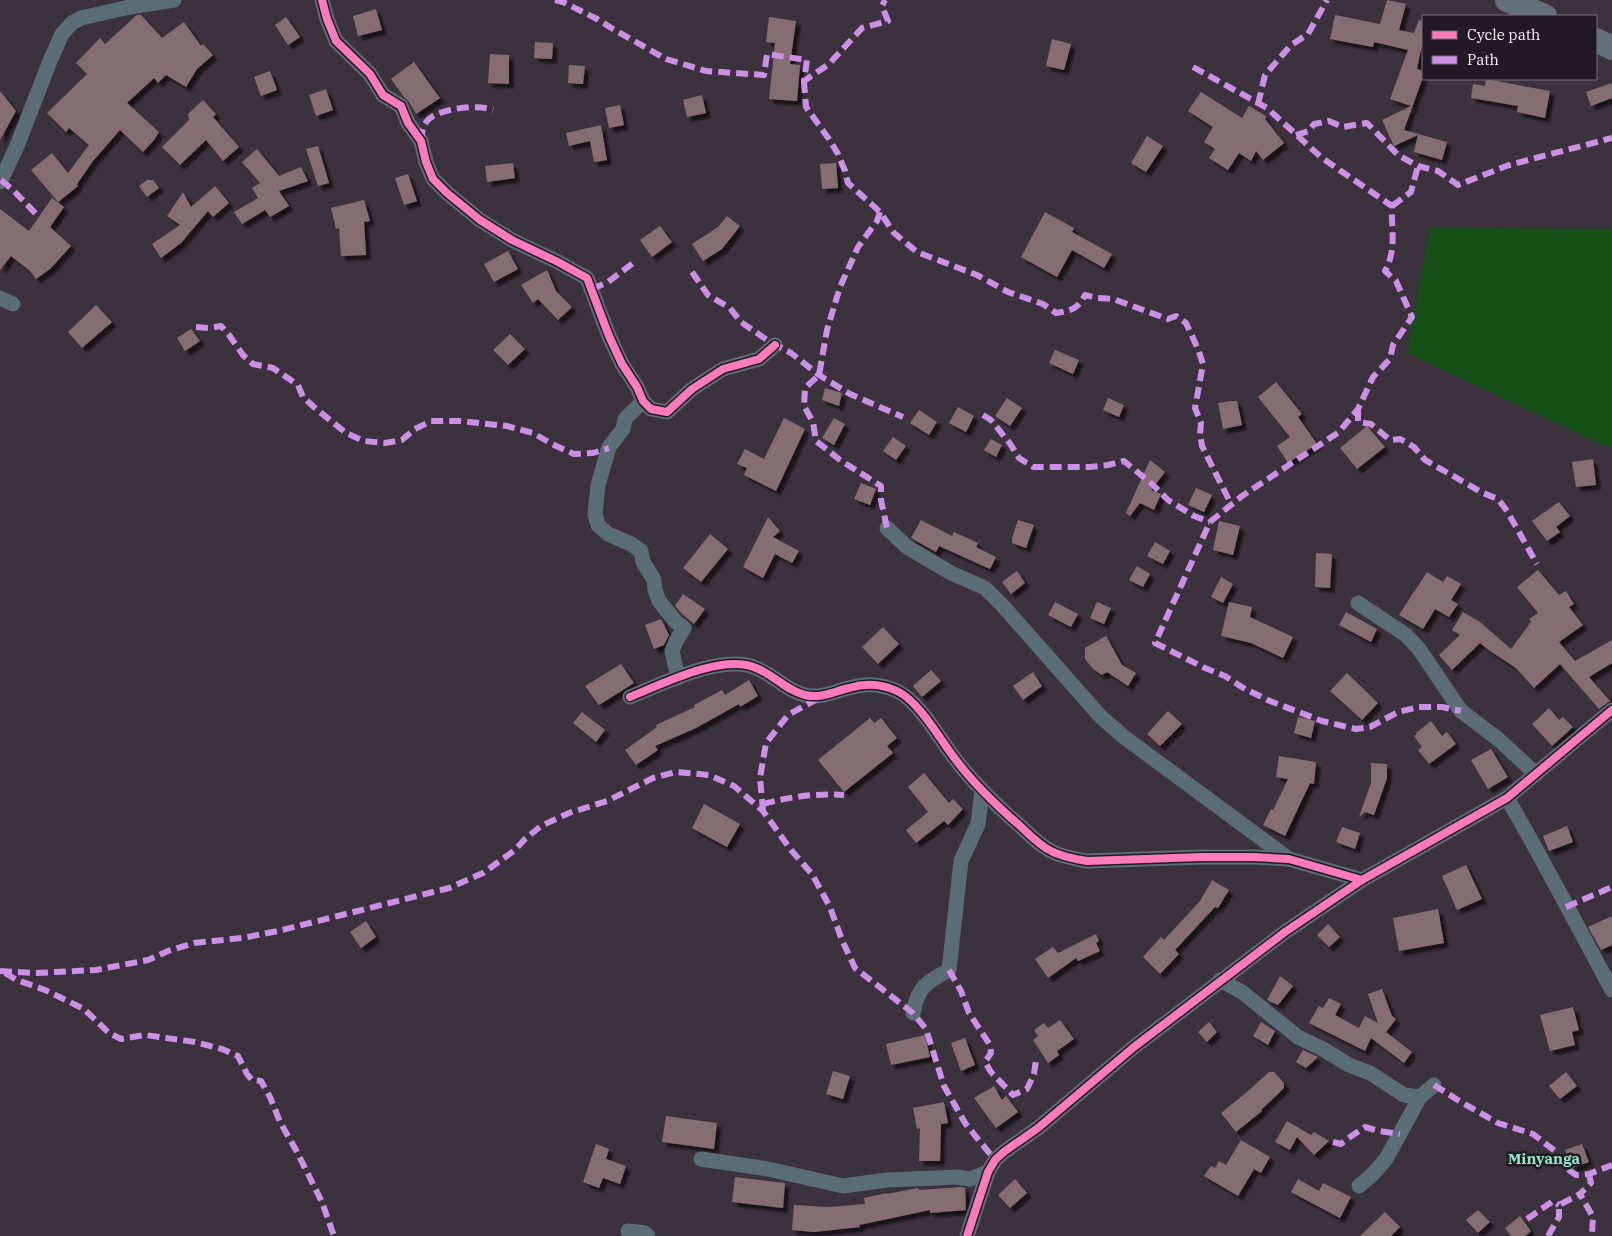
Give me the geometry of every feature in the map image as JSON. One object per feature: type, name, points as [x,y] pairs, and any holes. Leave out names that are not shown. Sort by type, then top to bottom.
[{"type":"main road","points":[[1507,0],[1543,15]]},
{"type":"main road","points":[[1597,40],[1612,48]]},
{"type":"street","points":[[0,182],[17,146],[62,34],[72,23],[81,18],[174,0]]},
{"type":"street","points":[[322,0],[336,41],[370,74],[383,95],[402,106],[408,123],[421,141],[426,162],[433,178],[447,193],[480,220],[512,240],[587,278],[622,364],[637,387],[643,401],[651,409],[666,412],[692,389],[723,369],[759,359],[775,345]]},
{"type":"street","points":[[643,401],[625,418],[623,429],[609,447],[598,485],[595,514],[598,525],[608,534],[632,544],[641,551],[643,562],[654,580],[659,601],[676,622],[684,628],[672,651],[678,678]]},
{"type":"street","points":[[887,528],[907,547],[951,573],[984,588],[1003,606],[1107,722],[1124,737],[1289,859]]},
{"type":"street","points":[[1358,602],[1406,635],[1419,649],[1461,711],[1498,739],[1536,774]]},
{"type":"street","points":[[630,697],[709,667],[728,664],[756,667],[795,692],[808,696],[821,696],[851,687],[877,684],[898,692],[919,709],[956,760],[982,790],[1036,840],[1051,851],[1070,858],[1087,861],[1202,857],[1289,859],[1362,880]]},
{"type":"street","points":[[966,1235],[988,1172],[995,1160],[1005,1151],[1038,1128],[1134,1047],[1285,932],[1362,880],[1507,798],[1612,710]]},
{"type":"street","points":[[914,1013],[916,999],[926,983],[949,970],[961,861],[978,824],[982,790]]},
{"type":"street","points":[[1507,798],[1612,990]]},
{"type":"street","points":[[1220,980],[1242,992],[1298,1037],[1323,1049],[1349,1065],[1370,1073],[1404,1095],[1420,1097]]},
{"type":"street","points":[[1359,1186],[1386,1159],[1420,1097],[1434,1085]]},
{"type":"street","points":[[701,1159],[768,1169],[843,1186],[887,1180],[957,1177],[970,1179],[988,1172]]},
{"type":"street","points":[[628,1231],[645,1233],[648,1236]]},
{"type":"green space","points":[[1430,228],[1612,229],[1612,449],[1407,353]]},
{"type":"building","points":[[1387,0],[1406,4],[1399,30],[1414,33],[1419,20],[1422,21],[1422,44],[1417,69],[1422,71],[1422,80],[1404,130],[1447,142],[1442,160],[1414,152],[1418,135],[1394,146],[1382,120],[1411,106],[1390,99],[1408,50],[1374,42],[1373,47],[1330,39],[1335,15],[1380,24]]},
{"type":"building","points":[[376,9],[382,30],[358,36],[353,16]]},
{"type":"building","points":[[137,15],[141,15],[162,38],[184,22],[201,46],[203,44],[213,55],[197,69],[186,87],[166,75],[158,83],[154,78],[127,103],[159,132],[154,140],[143,152],[120,130],[93,161],[77,184],[78,186],[58,202],[31,170],[52,153],[68,173],[89,145],[69,128],[66,132],[47,113],[87,74],[76,63],[100,38],[105,44]]},
{"type":"building","points":[[286,17],[300,37],[288,45],[275,25]]},
{"type":"building","points":[[769,17],[796,21],[790,64],[800,65],[797,101],[769,99],[775,43],[766,42]]},
{"type":"building","points":[[1052,39],[1071,44],[1064,70],[1046,66]]},
{"type":"building","points":[[535,42],[553,43],[552,59],[534,58]]},
{"type":"building","points":[[490,54],[509,55],[509,84],[488,83]]},
{"type":"building","points":[[414,62],[440,98],[416,114],[391,79]]},
{"type":"building","points":[[569,65],[585,66],[583,84],[568,83]]},
{"type":"building","points":[[270,71],[277,90],[261,96],[254,77]]},
{"type":"building","points":[[1486,80],[1491,80],[1550,91],[1545,118],[1517,112],[1518,106],[1471,98],[1473,84],[1485,86]]},
{"type":"building","points":[[1612,83],[1612,98],[1591,106],[1586,92]]},
{"type":"building","points":[[326,89],[333,110],[316,116],[309,95]]},
{"type":"building","points":[[0,91],[16,111],[0,140]]},
{"type":"building","points":[[1201,92],[1242,118],[1249,106],[1266,116],[1265,119],[1284,143],[1263,160],[1256,151],[1251,161],[1239,153],[1228,170],[1209,158],[1215,149],[1204,142],[1213,127],[1188,111]]},
{"type":"building","points":[[702,95],[706,113],[687,117],[683,100]]},
{"type":"building","points":[[203,100],[216,114],[213,117],[239,147],[223,161],[206,140],[180,165],[162,147],[189,120],[188,114]]},
{"type":"building","points":[[620,105],[624,125],[609,128],[605,108]]},
{"type":"building","points":[[601,125],[607,160],[594,162],[590,141],[569,146],[566,133]]},
{"type":"building","points":[[1147,136],[1163,146],[1146,172],[1131,163]]},
{"type":"building","points":[[318,146],[329,183],[318,186],[306,149]]},
{"type":"building","points":[[257,149],[279,176],[301,167],[308,181],[279,191],[289,206],[270,217],[265,210],[242,224],[234,212],[258,198],[252,188],[260,183],[242,162]]},
{"type":"building","points":[[513,163],[515,178],[487,182],[485,166]]},
{"type":"building","points":[[836,163],[838,188],[822,189],[820,164]]},
{"type":"building","points":[[408,174],[417,201],[404,205],[395,178]]},
{"type":"building","points":[[147,180],[153,180],[159,188],[147,197],[139,186]]},
{"type":"building","points":[[215,186],[229,203],[213,217],[208,211],[181,243],[161,258],[152,244],[180,225],[167,216],[183,192],[191,207]]},
{"type":"building","points":[[52,198],[64,207],[50,227],[71,246],[50,269],[36,279],[30,271],[11,256],[0,270],[0,209],[29,231]]},
{"type":"building","points":[[364,200],[370,221],[364,222],[366,255],[341,256],[339,228],[336,229],[331,208]]},
{"type":"building","points":[[1045,212],[1074,228],[1072,232],[1112,254],[1104,268],[1072,250],[1057,277],[1021,257]]},
{"type":"building","points":[[727,216],[740,226],[722,249],[703,261],[692,244],[718,227]]},
{"type":"building","points":[[660,226],[672,242],[652,257],[640,240]]},
{"type":"building","points":[[508,251],[518,269],[494,282],[484,264]]},
{"type":"building","points":[[547,270],[556,291],[572,307],[558,320],[538,299],[533,303],[521,285]]},
{"type":"building","points":[[96,305],[112,322],[82,348],[68,332]]},
{"type":"building","points":[[191,329],[200,341],[185,351],[177,338]]},
{"type":"building","points":[[510,334],[525,349],[508,365],[493,350]]},
{"type":"building","points":[[1055,350],[1079,360],[1073,374],[1049,363]]},
{"type":"building","points":[[1276,382],[1302,414],[1298,417],[1317,444],[1288,463],[1277,446],[1290,437],[1258,397]]},
{"type":"building","points":[[825,388],[842,393],[839,406],[822,400]]},
{"type":"building","points":[[1007,398],[1022,408],[1010,426],[995,416]]},
{"type":"building","points":[[1108,398],[1124,405],[1119,417],[1103,410]]},
{"type":"building","points":[[1237,401],[1242,425],[1223,429],[1218,403]]},
{"type":"building","points":[[958,407],[974,416],[966,432],[949,423]]},
{"type":"building","points":[[919,410],[937,422],[929,435],[910,423]]},
{"type":"building","points":[[784,418],[805,429],[776,491],[744,475],[747,468],[737,464],[745,449],[764,459]]},
{"type":"building","points":[[834,418],[845,424],[834,445],[822,438]]},
{"type":"building","points":[[1367,426],[1385,447],[1357,469],[1340,448]]},
{"type":"building","points":[[893,437],[906,446],[896,460],[883,451]]},
{"type":"building","points":[[991,439],[1002,445],[996,457],[984,450]]},
{"type":"building","points":[[1593,459],[1596,485],[1576,487],[1572,462]]},
{"type":"building","points":[[1150,460],[1165,472],[1151,490],[1161,494],[1154,510],[1140,503],[1130,516],[1126,513]]},
{"type":"building","points":[[861,483],[876,489],[870,505],[854,499]]},
{"type":"building","points":[[1196,488],[1212,495],[1204,512],[1188,505]]},
{"type":"building","points":[[1559,502],[1570,516],[1556,527],[1560,532],[1547,541],[1532,521]]},
{"type":"building","points":[[768,517],[780,531],[773,537],[799,551],[792,563],[775,554],[763,578],[743,567]]},
{"type":"building","points":[[921,520],[952,536],[954,532],[978,543],[976,547],[996,557],[990,569],[939,546],[936,552],[911,538]]},
{"type":"building","points":[[1018,520],[1034,525],[1026,548],[1012,543]]},
{"type":"building","points":[[1219,521],[1240,526],[1233,555],[1213,550]]},
{"type":"building","points":[[710,534],[728,549],[701,582],[683,568]]},
{"type":"building","points":[[1155,542],[1170,551],[1163,564],[1147,556]]},
{"type":"building","points":[[1316,553],[1332,554],[1330,588],[1315,587]]},
{"type":"building","points":[[1137,566],[1150,574],[1143,587],[1129,580]]},
{"type":"building","points":[[1538,570],[1559,595],[1566,591],[1574,604],[1569,607],[1583,625],[1559,642],[1575,661],[1612,640],[1612,663],[1589,677],[1610,701],[1599,709],[1560,664],[1534,688],[1516,668],[1480,643],[1452,670],[1439,655],[1460,635],[1452,630],[1463,612],[1480,622],[1511,649],[1531,622],[1529,619],[1538,613],[1517,587]]},
{"type":"building","points":[[1017,571],[1025,583],[1011,594],[1002,582]]},
{"type":"building","points":[[1427,572],[1443,582],[1447,576],[1461,584],[1451,600],[1458,604],[1449,617],[1435,609],[1423,629],[1399,615]]},
{"type":"building","points":[[1221,577],[1233,584],[1223,603],[1211,597]]},
{"type":"building","points":[[683,594],[705,609],[694,624],[675,606]]},
{"type":"building","points":[[1055,602],[1078,614],[1071,627],[1048,615]]},
{"type":"building","points":[[1097,602],[1111,608],[1104,624],[1090,618]]},
{"type":"building","points":[[1229,602],[1252,607],[1250,617],[1293,637],[1283,658],[1251,643],[1221,636]]},
{"type":"building","points":[[1346,612],[1377,629],[1371,642],[1339,625]]},
{"type":"building","points":[[661,619],[669,635],[664,645],[654,649],[645,625]]},
{"type":"building","points":[[883,627],[899,644],[878,664],[862,647]]},
{"type":"building","points":[[1106,636],[1122,665],[1136,673],[1128,686],[1107,672],[1102,675],[1093,669],[1085,659],[1085,648]]},
{"type":"building","points":[[621,664],[634,683],[599,705],[585,686]]},
{"type":"building","points":[[931,670],[941,681],[922,697],[913,686]]},
{"type":"building","points":[[1033,672],[1042,686],[1023,700],[1013,686]]},
{"type":"building","points":[[1347,673],[1378,703],[1362,720],[1330,691]]},
{"type":"building","points":[[749,680],[758,696],[740,707],[739,704],[696,728],[655,746],[658,750],[636,765],[625,750],[657,727],[656,725],[695,707],[694,705],[722,690],[725,695]]},
{"type":"building","points":[[1549,708],[1559,720],[1563,717],[1573,727],[1552,746],[1532,724]]},
{"type":"building","points":[[1168,711],[1182,724],[1160,746],[1147,734]]},
{"type":"building","points":[[582,712],[605,730],[596,742],[573,723]]},
{"type":"building","points":[[1298,717],[1315,721],[1311,738],[1294,733]]},
{"type":"building","points":[[870,718],[874,723],[881,718],[897,738],[887,746],[893,753],[844,792],[818,760]]},
{"type":"building","points":[[1431,721],[1442,736],[1447,732],[1456,744],[1429,764],[1418,750],[1422,747],[1414,736]]},
{"type":"building","points":[[1491,749],[1508,777],[1488,789],[1471,760]]},
{"type":"building","points":[[1279,756],[1316,762],[1314,784],[1310,783],[1285,836],[1263,825],[1271,809],[1273,810],[1288,779],[1276,777]]},
{"type":"building","points":[[1371,763],[1387,764],[1387,778],[1374,815],[1365,812],[1359,817],[1371,783]]},
{"type":"building","points":[[924,773],[949,803],[953,799],[963,809],[948,825],[944,821],[916,843],[906,830],[928,812],[908,787]]},
{"type":"building","points":[[704,804],[740,824],[727,847],[692,828]]},
{"type":"building","points":[[1567,826],[1573,842],[1549,851],[1543,836]]},
{"type":"building","points":[[1342,827],[1360,833],[1355,849],[1336,842]]},
{"type":"building","points":[[1466,865],[1482,899],[1457,910],[1442,876]]},
{"type":"building","points":[[1212,880],[1229,890],[1218,908],[1215,907],[1175,950],[1179,954],[1160,974],[1143,957],[1161,937],[1164,940],[1200,901]]},
{"type":"building","points":[[1438,909],[1444,943],[1399,951],[1393,918]]},
{"type":"building","points":[[1612,916],[1612,945],[1601,950],[1588,927]]},
{"type":"building","points":[[366,921],[376,937],[361,948],[350,932]]},
{"type":"building","points":[[1328,924],[1340,937],[1329,947],[1317,935]]},
{"type":"building","points":[[1096,934],[1099,941],[1096,943],[1100,951],[1078,961],[1076,958],[1048,978],[1035,959],[1053,947],[1058,953]]},
{"type":"building","points":[[1280,976],[1293,986],[1278,1005],[1267,1000]]},
{"type":"building","points":[[1382,989],[1392,1016],[1396,1019],[1386,1032],[1412,1052],[1404,1063],[1371,1038],[1365,1051],[1309,1023],[1319,1006],[1323,1008],[1329,998],[1341,1004],[1335,1015],[1359,1028],[1365,1016],[1378,1023],[1368,994]]},
{"type":"building","points":[[1573,1007],[1579,1030],[1572,1032],[1575,1045],[1550,1051],[1540,1015]]},
{"type":"building","points":[[1060,1020],[1074,1039],[1057,1051],[1059,1055],[1048,1063],[1033,1040],[1038,1036],[1034,1030],[1044,1023],[1048,1028]]},
{"type":"building","points":[[1209,1022],[1217,1032],[1207,1042],[1198,1032]]},
{"type":"building","points":[[1261,1022],[1275,1031],[1268,1045],[1253,1036]]},
{"type":"building","points":[[925,1035],[930,1057],[891,1065],[886,1044]]},
{"type":"building","points":[[965,1038],[975,1065],[961,1071],[951,1043]]},
{"type":"building","points":[[1303,1050],[1318,1057],[1306,1068],[1296,1062]]},
{"type":"building","points":[[833,1071],[850,1076],[843,1099],[826,1094]]},
{"type":"building","points":[[1269,1072],[1274,1072],[1284,1083],[1284,1088],[1262,1111],[1236,1132],[1221,1113]]},
{"type":"building","points":[[1566,1072],[1577,1086],[1560,1099],[1549,1086]]},
{"type":"building","points":[[994,1086],[1002,1100],[1006,1096],[1018,1112],[996,1128],[974,1098]]},
{"type":"building","points":[[944,1102],[948,1123],[941,1124],[940,1161],[919,1161],[920,1128],[917,1129],[913,1108]]},
{"type":"building","points":[[666,1116],[717,1123],[714,1149],[662,1142]]},
{"type":"building","points":[[1287,1121],[1311,1135],[1314,1132],[1329,1141],[1314,1155],[1297,1137],[1290,1150],[1275,1142]]},
{"type":"building","points":[[1241,1140],[1270,1157],[1261,1173],[1254,1169],[1238,1196],[1204,1176],[1211,1166],[1215,1168],[1219,1161],[1226,1165]]},
{"type":"building","points":[[596,1144],[609,1149],[606,1159],[626,1166],[620,1184],[603,1178],[599,1188],[583,1182]]},
{"type":"building","points":[[1582,1144],[1589,1162],[1572,1168],[1565,1150]]},
{"type":"building","points":[[735,1177],[785,1183],[783,1208],[732,1202]]},
{"type":"building","points":[[1015,1179],[1027,1193],[1010,1208],[998,1195]]},
{"type":"building","points":[[1298,1179],[1319,1191],[1323,1183],[1351,1197],[1340,1218],[1291,1192]]},
{"type":"building","points":[[918,1188],[919,1190],[965,1188],[966,1210],[930,1213],[930,1210],[859,1225],[860,1227],[814,1232],[792,1230],[794,1205],[828,1207],[865,1204],[864,1198],[887,1193]]},
{"type":"building","points":[[1478,1210],[1490,1222],[1478,1233],[1466,1220]]},
{"type":"building","points":[[1385,1212],[1400,1227],[1391,1236],[1360,1236]]},
{"type":"building","points":[[1520,1216],[1531,1231],[1525,1236],[1511,1236],[1505,1228]]},
{"type":"marked path","points":[[555,0],[597,19],[666,59],[706,71],[764,75],[767,54],[807,60],[804,81],[829,64],[862,28],[888,21],[882,6],[885,0]]},
{"type":"marked path","points":[[1258,104],[1265,75],[1291,45],[1308,34],[1327,0]]},
{"type":"marked path","points":[[1193,67],[1267,108],[1322,158],[1392,206],[1393,239],[1391,255],[1385,271],[1396,281],[1412,317],[1393,345],[1390,359],[1373,377],[1358,409],[1339,432],[1242,496],[1210,522],[1155,643],[1225,676],[1245,689],[1270,701],[1322,721],[1356,729],[1370,727],[1398,712],[1419,707],[1442,707],[1461,711]]},
{"type":"marked path","points":[[804,81],[806,107],[838,154],[848,183],[880,212],[894,233],[917,252],[977,275],[1008,292],[1043,304],[1056,313],[1074,308],[1085,295],[1113,299],[1168,319],[1176,316],[1186,323],[1203,364],[1195,408],[1201,423],[1202,446],[1231,504]]},
{"type":"marked path","points":[[421,141],[425,124],[435,115],[470,107],[493,110]]},
{"type":"marked path","points":[[1296,135],[1309,131],[1314,124],[1329,121],[1343,127],[1367,123],[1398,155],[1418,166],[1438,171],[1458,185],[1509,165],[1612,138]]},
{"type":"marked path","points":[[1392,206],[1411,192],[1418,166]]},
{"type":"marked path","points":[[1,180],[39,217]]},
{"type":"marked path","points":[[880,212],[877,221],[858,247],[840,287],[827,330],[819,375],[805,388],[804,406],[813,422],[816,441],[840,460],[881,486],[881,500],[887,528]]},
{"type":"marked path","points":[[592,289],[608,282],[637,260]]},
{"type":"marked path","points":[[692,272],[708,295],[730,308],[741,322],[770,342],[791,353],[819,375],[850,394],[903,417]]},
{"type":"marked path","points":[[196,327],[209,328],[221,326],[243,355],[253,364],[273,368],[298,385],[303,397],[315,408],[346,433],[364,441],[385,443],[402,440],[415,429],[431,421],[460,421],[507,426],[533,433],[574,454],[593,453],[609,448]]},
{"type":"marked path","points":[[1358,409],[1358,422],[1371,424],[1390,440],[1400,439],[1414,447],[1425,460],[1483,493],[1498,499],[1507,511],[1537,564]]},
{"type":"marked path","points":[[983,415],[991,420],[1019,458],[1033,467],[1090,467],[1124,461],[1168,500],[1194,516],[1210,522]]},
{"type":"marked path","points":[[763,811],[760,778],[766,743],[788,715],[819,698]]},
{"type":"marked path","points":[[0,971],[36,973],[96,970],[148,960],[168,951],[194,943],[242,938],[278,931],[449,888],[483,873],[515,850],[541,826],[569,813],[607,801],[653,778],[676,772],[709,775],[734,786],[763,811],[791,850],[812,874],[830,907],[855,968],[913,1013],[926,1029],[944,1086],[965,1123],[995,1160]]},
{"type":"marked path","points":[[763,804],[803,796],[844,795]]},
{"type":"marked path","points":[[1566,907],[1612,887]]},
{"type":"marked path","points":[[949,970],[961,991],[969,1013],[990,1045],[991,1053],[985,1062],[991,1072],[1013,1095],[1027,1089],[1034,1074],[1036,1060]]},
{"type":"marked path","points":[[5,973],[84,1009],[109,1033],[121,1039],[145,1035],[195,1042],[222,1049],[238,1056],[247,1074],[252,1080],[261,1081],[270,1097],[280,1122],[322,1202],[334,1236]]},
{"type":"marked path","points":[[1434,1085],[1498,1123],[1533,1134],[1555,1151],[1569,1170],[1576,1175],[1589,1174],[1612,1165]]},
{"type":"marked path","points":[[1333,1142],[1341,1144],[1365,1127],[1400,1134]]},
{"type":"marked path","points":[[1589,1174],[1591,1183],[1580,1194],[1593,1217],[1593,1236]]},
{"type":"marked path","points":[[1548,1236],[1559,1217],[1559,1205],[1580,1194]]},
{"type":"marked path","points":[[1527,1219],[1553,1201],[1559,1205]]},
{"type":"cycle path","points":[[322,0],[336,41],[370,74],[383,95],[401,106],[408,123],[421,141],[426,162],[433,179],[480,220],[512,240],[587,278],[622,364],[637,387],[643,401],[651,409],[667,412],[692,389],[723,369],[759,359],[775,345]]},
{"type":"cycle path","points":[[630,697],[675,678],[710,667],[727,664],[742,664],[756,668],[792,690],[811,696],[861,685],[885,687],[897,691],[914,704],[978,786],[1034,839],[1055,853],[1087,861],[1202,857],[1289,859],[1362,880]]},
{"type":"cycle path","points":[[967,1236],[988,1172],[995,1160],[1005,1151],[1038,1128],[1134,1047],[1285,932],[1362,880],[1507,798],[1612,710]]},
{"type":"district","name":"Minyanga","points":[[1544,1159]]}]
